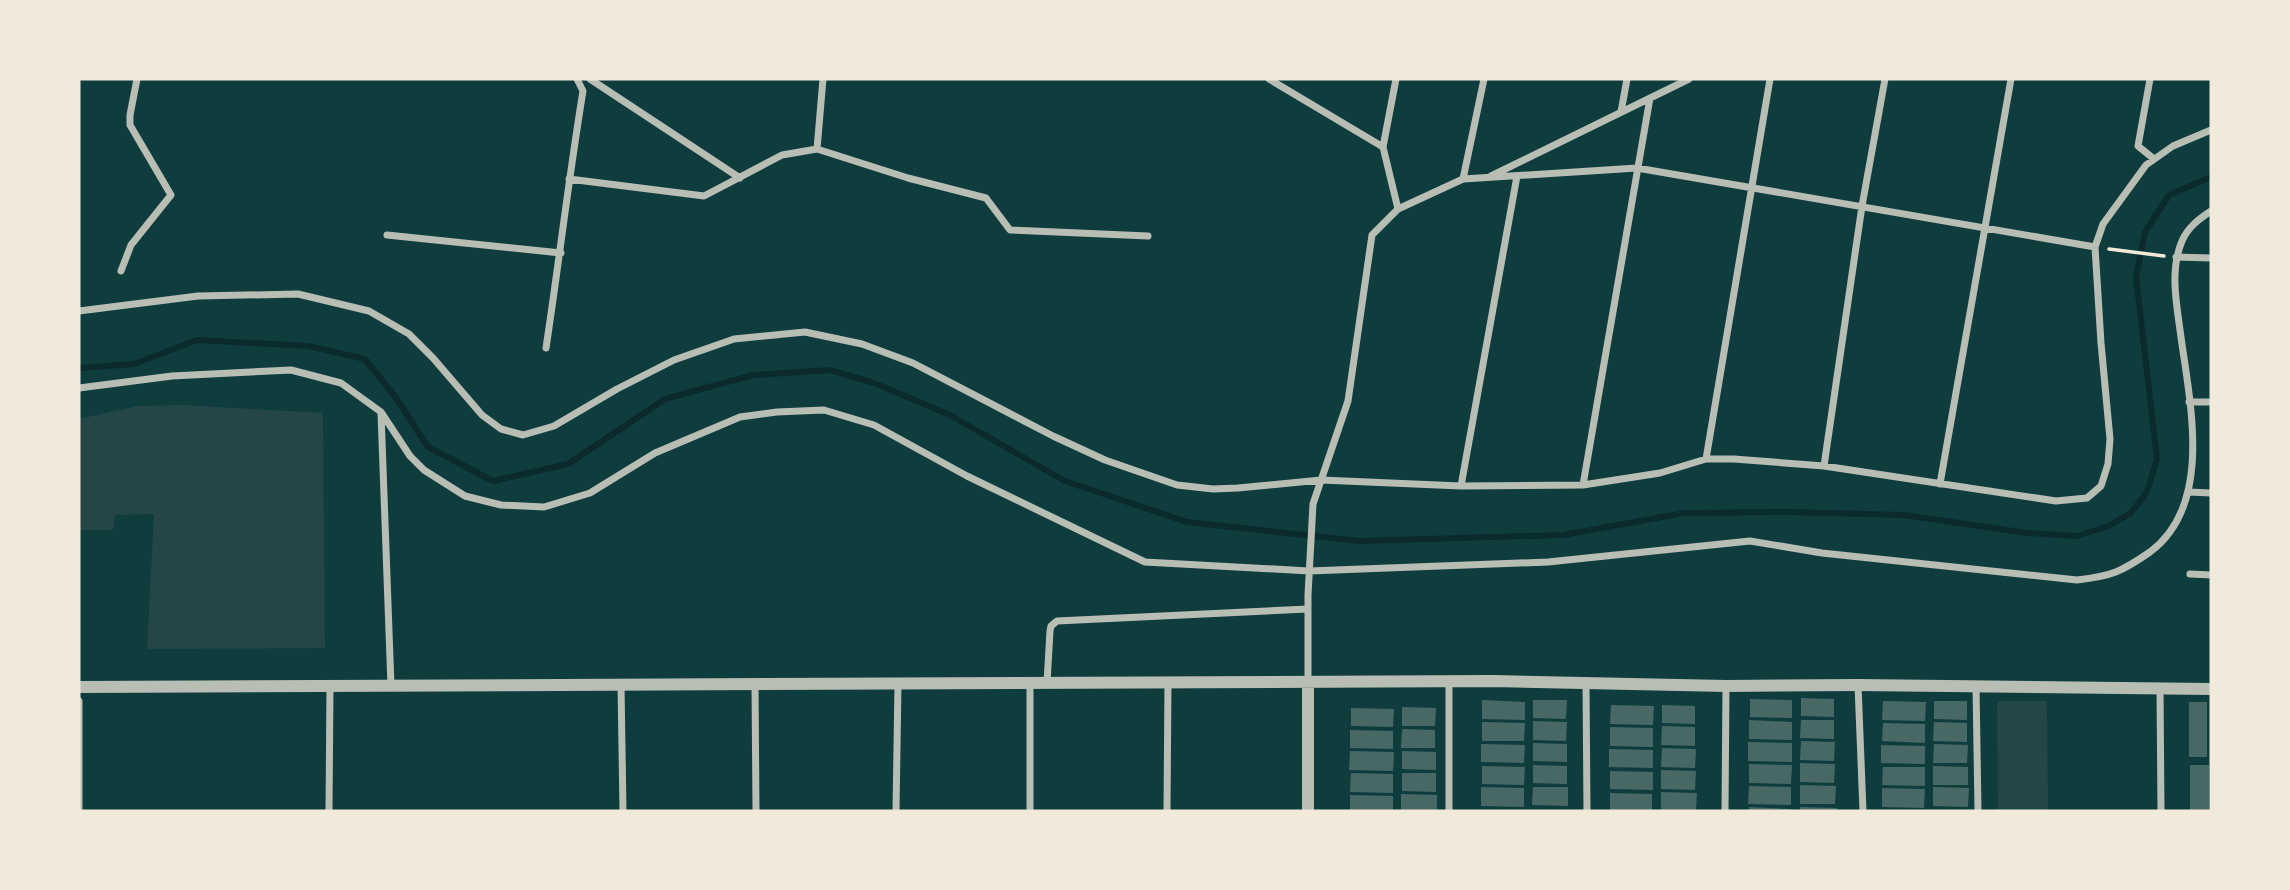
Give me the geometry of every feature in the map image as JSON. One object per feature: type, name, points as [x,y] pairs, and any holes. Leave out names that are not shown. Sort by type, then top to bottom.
[{"type":"street","points":[[121,271],[131,245],[171,195],[130,125],[137,79]]},
{"type":"street","points":[[546,348],[583,91],[577,79]]},
{"type":"street","points":[[590,79],[740,178]]},
{"type":"street","points":[[817,149],[823,79]]},
{"type":"street","points":[[1269,79],[1383,147]]},
{"type":"street","points":[[1396,79],[1383,147],[1398,209]]},
{"type":"street","points":[[1463,179],[1484,79]]},
{"type":"street","points":[[1621,112],[1627,79]]},
{"type":"street","points":[[1486,178],[1689,79]]},
{"type":"street","points":[[1706,459],[1770,79]]},
{"type":"street","points":[[1824,466],[1862,206],[1885,79]]},
{"type":"street","points":[[1940,484],[2011,79]]},
{"type":"street","points":[[2150,79],[2138,146],[2154,159]]},
{"type":"street","points":[[1583,485],[1650,98]]},
{"type":"street","points":[[79,311],[198,296],[298,294],[369,310],[409,334],[482,415],[501,429],[523,435],[554,426],[674,360],[734,339],[805,332],[862,344],[913,363],[1095,456],[1177,485],[1238,488],[1321,480],[1461,486],[1583,485],[1660,473],[1706,459],[1734,459],[1824,466],[2056,501],[2087,498],[2101,486],[2108,464],[2110,439],[2095,247],[2102,224],[2146,165],[2173,146],[2211,130]]},
{"type":"street","points":[[569,179],[704,196],[782,155],[817,149],[908,178],[986,198],[1010,230],[1148,236]]},
{"type":"street","points":[[1308,811],[1308,609],[1313,504],[1348,401],[1372,235],[1398,209],[1463,179],[1637,168],[2095,247]]},
{"type":"street","points":[[1461,486],[1517,176]]},
{"type":"street","points":[[79,388],[172,376],[291,370],[341,383],[381,412],[411,456],[424,470],[465,496],[501,505],[544,507],[590,493],[655,453],[740,416],[824,411],[874,425],[967,476],[1145,562],[1309,571],[1548,562],[1750,541],[1822,553],[2077,580],[2107,577],[2132,565],[2156,547],[2171,531],[2183,510],[2193,470],[2189,402],[2174,291],[2173,257],[2193,224],[2211,211]]},
{"type":"street","points":[[387,235],[561,253]]},
{"type":"street","points":[[2173,257],[2211,258]]},
{"type":"street","points":[[2189,402],[2211,402]]},
{"type":"street","points":[[381,412],[391,686]]},
{"type":"street","points":[[2189,492],[2211,492]]},
{"type":"street","points":[[2190,574],[2211,575]]},
{"type":"street","points":[[1047,683],[1050,632],[1051,626],[1057,621],[1308,609]]},
{"type":"street","points":[[1449,681],[1450,811]]},
{"type":"street","points":[[79,687],[1449,681],[1726,686],[2211,688]]},
{"type":"street","points":[[1167,811],[1168,682]]},
{"type":"street","points":[[1586,682],[1587,811]]},
{"type":"street","points":[[1030,683],[1030,811]]},
{"type":"street","points":[[897,811],[898,684]]},
{"type":"street","points":[[621,685],[623,811]]},
{"type":"street","points":[[755,685],[756,811]]},
{"type":"street","points":[[1858,685],[1863,811]]},
{"type":"street","points":[[1725,811],[1726,686]]},
{"type":"street","points":[[1976,686],[1978,811]]},
{"type":"street","points":[[329,811],[330,687]]},
{"type":"street","points":[[2161,688],[2161,811]]},
{"type":"street","points":[[79,701],[79,811]]},
{"type":"path","points":[[2114,250],[2173,257]]},
{"type":"shaded area","points":[[184,405],[323,413],[325,648],[147,649],[154,514],[115,515],[113,530],[79,530],[79,419],[138,406]]},
{"type":"shaded area","points":[[1997,701],[2047,701],[2048,811],[1998,811]]},
{"type":"building","points":[[1801,698],[1834,699],[1834,717],[1801,716]]},
{"type":"building","points":[[1750,699],[1792,700],[1792,718],[1750,717]]},
{"type":"building","points":[[1482,700],[1525,702],[1525,720],[1482,719]]},
{"type":"building","points":[[1533,700],[1567,700],[1566,719],[1533,718]]},
{"type":"building","points":[[1883,701],[1926,702],[1925,721],[1882,720]]},
{"type":"building","points":[[1934,701],[1967,701],[1967,720],[1934,719]]},
{"type":"building","points":[[2189,702],[2207,702],[2207,757],[2189,757]]},
{"type":"building","points":[[1611,705],[1654,706],[1653,725],[1610,724]]},
{"type":"building","points":[[1662,705],[1695,706],[1695,724],[1662,723]]},
{"type":"building","points":[[1402,707],[1436,708],[1435,726],[1402,726]]},
{"type":"building","points":[[1351,708],[1394,709],[1393,727],[1351,726]]},
{"type":"building","points":[[1749,720],[1792,722],[1792,740],[1749,739]]},
{"type":"building","points":[[1801,720],[1834,720],[1834,739],[1800,738]]},
{"type":"building","points":[[1533,721],[1567,722],[1566,741],[1533,740]]},
{"type":"building","points":[[1482,722],[1525,723],[1524,741],[1482,741]]},
{"type":"building","points":[[1934,722],[1967,723],[1967,742],[1933,741]]},
{"type":"building","points":[[1883,723],[1925,724],[1925,743],[1882,741]]},
{"type":"building","points":[[1662,726],[1695,727],[1695,746],[1661,745]]},
{"type":"building","points":[[1610,727],[1653,728],[1653,747],[1610,746]]},
{"type":"building","points":[[1402,729],[1435,730],[1435,748],[1401,748]]},
{"type":"building","points":[[1350,730],[1393,731],[1393,749],[1350,748]]},
{"type":"building","points":[[1801,741],[1835,742],[1834,761],[1800,760]]},
{"type":"building","points":[[1748,742],[1792,743],[1792,762],[1748,761]]},
{"type":"building","points":[[1533,743],[1567,744],[1567,762],[1533,761]]},
{"type":"building","points":[[1481,744],[1525,745],[1524,763],[1481,762]]},
{"type":"building","points":[[1934,744],[1968,745],[1967,763],[1933,763]]},
{"type":"building","points":[[1881,745],[1925,746],[1925,764],[1881,763]]},
{"type":"building","points":[[1662,748],[1696,749],[1695,768],[1661,767]]},
{"type":"building","points":[[1609,749],[1653,750],[1653,768],[1609,767]]},
{"type":"building","points":[[1350,751],[1394,752],[1393,771],[1349,770]]},
{"type":"building","points":[[1402,751],[1436,752],[1436,770],[1402,769]]},
{"type":"building","points":[[1800,763],[1835,764],[1834,783],[1800,782]]},
{"type":"building","points":[[1749,764],[1792,765],[1791,784],[1749,783]]},
{"type":"building","points":[[1533,765],[1567,766],[1567,784],[1533,783]]},
{"type":"building","points":[[2190,765],[2209,765],[2209,811],[2190,811]]},
{"type":"building","points":[[1482,766],[1525,767],[1524,785],[1482,784]]},
{"type":"building","points":[[1933,766],[1968,767],[1968,785],[1933,785]]},
{"type":"building","points":[[1883,767],[1925,767],[1925,786],[1882,785]]},
{"type":"building","points":[[1661,770],[1696,771],[1695,790],[1661,789]]},
{"type":"building","points":[[1610,771],[1653,772],[1653,790],[1610,789]]},
{"type":"building","points":[[1351,773],[1393,774],[1393,793],[1350,792]]},
{"type":"building","points":[[1402,773],[1436,773],[1436,792],[1402,791]]},
{"type":"building","points":[[1800,785],[1836,786],[1835,804],[1800,804]]},
{"type":"building","points":[[1749,786],[1791,787],[1791,805],[1748,804]]},
{"type":"building","points":[[1481,787],[1524,788],[1524,807],[1481,806]]},
{"type":"building","points":[[1533,787],[1568,787],[1568,806],[1532,805]]},
{"type":"building","points":[[1933,787],[1969,788],[1968,807],[1933,806]]},
{"type":"building","points":[[1882,788],[1925,789],[1924,808],[1882,807]]},
{"type":"building","points":[[1661,792],[1697,793],[1696,811],[1661,810]]},
{"type":"building","points":[[1610,793],[1652,794],[1652,811],[1610,811]]},
{"type":"building","points":[[1401,794],[1437,795],[1437,811],[1401,811]]},
{"type":"building","points":[[1350,795],[1393,796],[1393,811],[1350,811]]},
{"type":"building","points":[[1749,807],[1791,809],[1791,811],[1749,811]]},
{"type":"building","points":[[1800,807],[1837,808],[1837,811],[1800,811]]},
{"type":"waterway","points":[[79,368],[134,364],[197,340],[308,346],[365,359],[394,395],[428,447],[493,481],[568,464],[665,399],[753,375],[830,370],[874,383],[950,415],[1065,481],[1187,522],[1359,541],[1563,535],[1684,513],[1791,512],[1904,515],[2027,533],[2077,536],[2106,527],[2131,513],[2147,492],[2157,459],[2136,277],[2145,232],[2169,195],[2211,177]]}]
